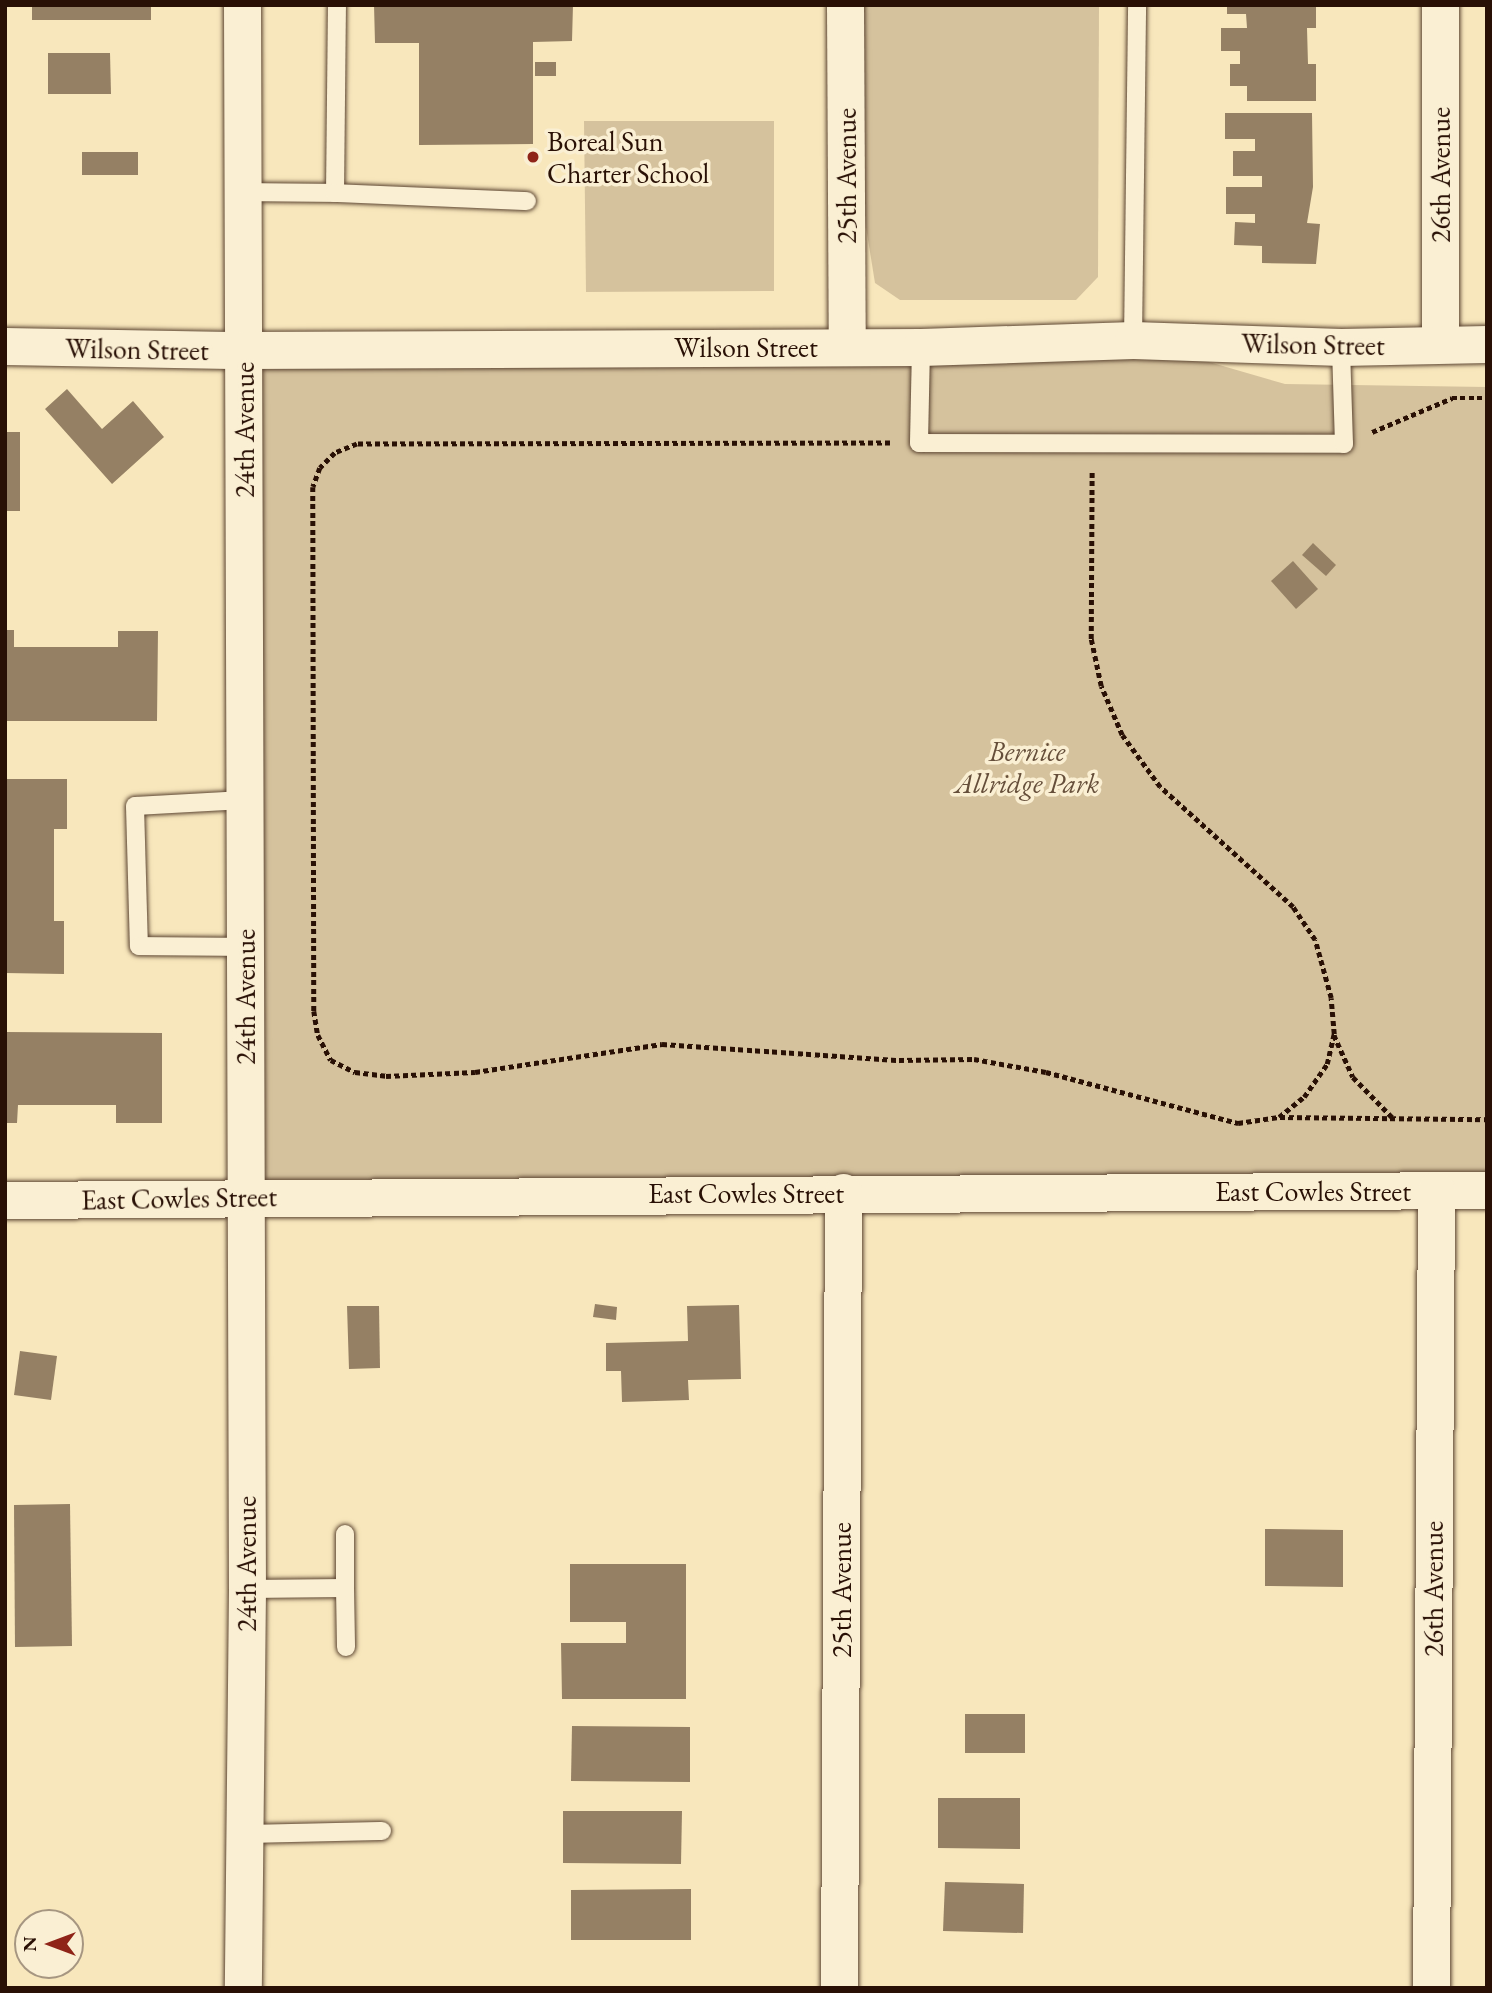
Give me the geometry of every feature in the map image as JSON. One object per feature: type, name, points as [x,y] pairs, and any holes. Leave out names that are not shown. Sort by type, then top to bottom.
[{"type":"street","name":"24th Avenue","points":[[242,5],[247,1589],[243,1988]]},
{"type":"street","name":"25th Avenue","points":[[845,5],[846,347]]},
{"type":"street","name":"26th Avenue","points":[[1440,5],[1440,344]]},
{"type":"street","name":"Wilson Street","points":[[5,346],[244,351],[921,347],[1133,340],[1341,347],[1487,344]]},
{"type":"street","name":"26th Avenue","points":[[1431,1988],[1436,1190]]},
{"type":"street","name":"East Cowles Street","points":[[5,1200],[843,1192],[1487,1190]]},
{"type":"street","name":"25th Avenue","points":[[839,1988],[843,1192]]},
{"type":"lane","points":[[335,193],[337,5]]},
{"type":"lane","points":[[1133,340],[1137,5]]},
{"type":"lane","points":[[243,191],[527,201]]},
{"type":"lane","points":[[921,347],[919,443],[1344,444],[1341,347]]},
{"type":"lane","points":[[244,800],[135,806],[139,946],[245,947]]},
{"type":"lane","points":[[345,1534],[346,1647]]},
{"type":"lane","points":[[247,1589],[345,1588]]},
{"type":"lane","points":[[245,1834],[382,1831]]},
{"type":"path","points":[[1344,444],[1452,398],[1487,398]]},
{"type":"path","points":[[919,443],[356,444],[335,453],[320,468],[313,487],[314,1011],[318,1035],[331,1060],[355,1072],[386,1076],[475,1072],[662,1044],[899,1060],[974,1059],[1058,1074],[1238,1122],[1279,1117],[1487,1119]]},
{"type":"path","points":[[1093,443],[1089,595],[1101,686],[1122,734],[1160,787],[1293,907],[1315,940],[1331,999],[1334,1034],[1327,1064],[1304,1097],[1279,1117]]},
{"type":"path","points":[[1334,1034],[1353,1077],[1394,1119]]},
{"type":"green space","points":[[861,5],[1099,5],[1098,277],[1076,300],[900,300],[875,283],[857,171]]},
{"type":"green space","points":[[584,121],[774,121],[774,291],[586,292]]},
{"type":"green space","name":"Bernice Allridge Park","points":[[1133,340],[1285,384],[1487,387],[1487,1186],[246,1197],[244,350]]},
{"type":"building","points":[[32,5],[151,5],[151,20],[32,20]]},
{"type":"building","name":"Boreal Sun Charter School","points":[[374,5],[573,5],[572,41],[533,42],[533,144],[419,145],[419,43],[375,43]]},
{"type":"building","points":[[1227,5],[1316,5],[1316,28],[1307,28],[1308,64],[1316,64],[1316,101],[1247,101],[1247,86],[1230,86],[1230,64],[1240,64],[1240,51],[1221,51],[1221,28],[1247,28],[1246,14],[1227,14]]},
{"type":"building","points":[[48,53],[110,53],[111,94],[48,94]]},
{"type":"building","points":[[535,62],[556,62],[556,76],[535,76]]},
{"type":"building","points":[[1225,113],[1312,113],[1313,187],[1307,223],[1320,224],[1316,264],[1262,263],[1262,246],[1234,245],[1235,222],[1255,223],[1255,214],[1226,214],[1226,187],[1262,187],[1262,176],[1233,176],[1233,151],[1255,151],[1255,139],[1225,139]]},
{"type":"building","points":[[82,152],[138,152],[138,175],[82,175]]},
{"type":"building","points":[[67,389],[102,429],[133,401],[164,437],[112,484],[45,409]]},
{"type":"building","points":[[5,432],[20,432],[20,511],[5,511]]},
{"type":"building","points":[[1313,543],[1336,565],[1326,576],[1302,555]]},
{"type":"building","points":[[1293,561],[1318,589],[1296,609],[1271,581]]},
{"type":"building","points":[[5,630],[14,630],[14,647],[118,647],[118,631],[158,631],[157,721],[5,721]]},
{"type":"building","points":[[5,779],[67,779],[67,829],[54,829],[54,921],[64,921],[64,974],[5,973]]},
{"type":"building","points":[[5,1032],[162,1033],[162,1123],[116,1123],[116,1105],[18,1105],[17,1123],[5,1123]]},
{"type":"building","points":[[595,1304],[617,1307],[616,1320],[593,1317]]},
{"type":"building","points":[[739,1305],[741,1379],[688,1380],[689,1400],[622,1402],[621,1371],[606,1371],[606,1343],[688,1341],[687,1306]]},
{"type":"building","points":[[347,1306],[379,1306],[380,1368],[349,1369]]},
{"type":"building","points":[[20,1351],[57,1356],[51,1400],[14,1395]]},
{"type":"building","points":[[70,1504],[72,1646],[15,1647],[14,1505]]},
{"type":"building","points":[[1265,1529],[1343,1530],[1343,1587],[1265,1586]]},
{"type":"building","points":[[570,1564],[686,1564],[686,1699],[562,1699],[561,1643],[626,1643],[626,1622],[570,1622]]},
{"type":"building","points":[[965,1714],[1025,1714],[1025,1753],[965,1753]]},
{"type":"building","points":[[572,1726],[690,1727],[690,1782],[571,1781]]},
{"type":"building","points":[[938,1798],[1020,1798],[1020,1849],[938,1848]]},
{"type":"building","points":[[563,1811],[682,1811],[681,1864],[563,1863]]},
{"type":"building","points":[[945,1882],[1024,1884],[1023,1933],[943,1931]]},
{"type":"building","points":[[691,1889],[691,1940],[571,1940],[571,1890]]},
{"type":"place","name":"Boreal Sun Charter School","points":[[533,157]]}]
